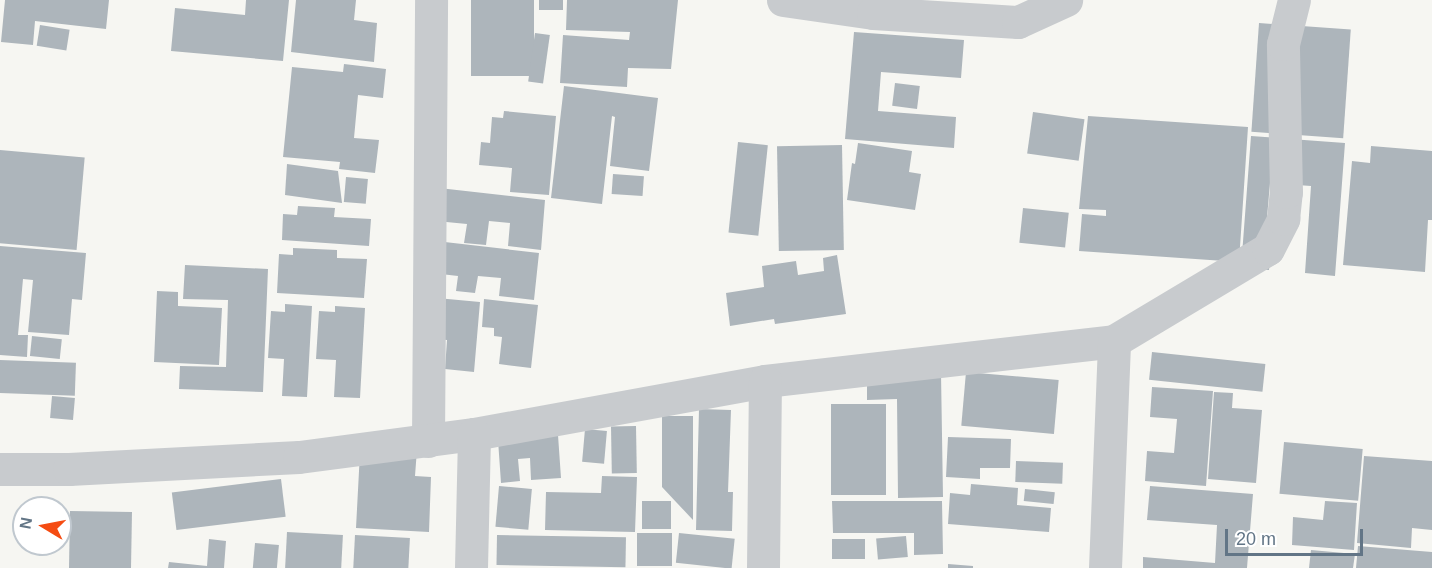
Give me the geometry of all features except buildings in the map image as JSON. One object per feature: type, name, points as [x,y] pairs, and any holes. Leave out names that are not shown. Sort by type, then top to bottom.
[{"type":"street","points":[[428,441],[431,0]]},
{"type":"street","points":[[783,0],[873,13],[1018,22],[1066,0]]},
{"type":"street","points":[[0,469],[299,457],[474,434],[765,381],[1114,341],[1268,249],[1283,219],[1286,192],[1283,44],[1294,0]]},
{"type":"street","points":[[1105,568],[1114,341]]},
{"type":"street","points":[[763,568],[765,381]]},
{"type":"street","points":[[471,568],[474,434]]}]
